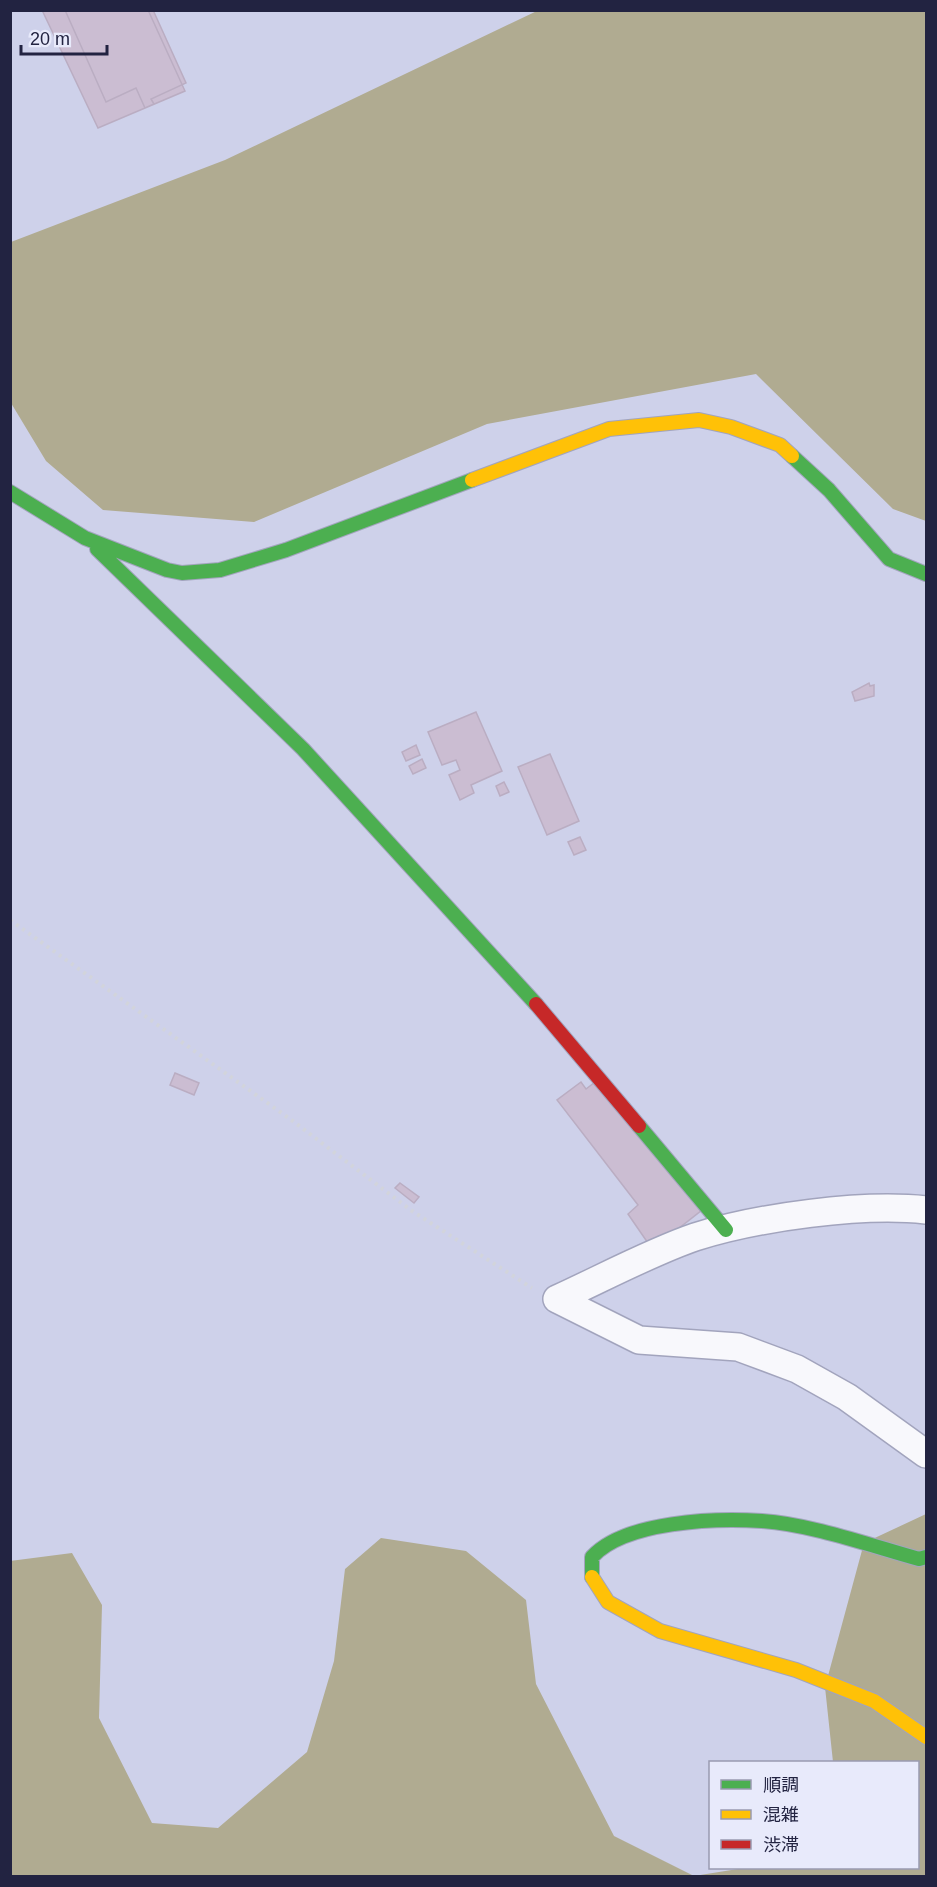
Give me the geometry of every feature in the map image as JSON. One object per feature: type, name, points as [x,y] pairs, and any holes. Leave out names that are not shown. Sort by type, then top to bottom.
[{"type":"street","points":[[10,492],[86,538],[166,570],[182,573],[220,570],[286,550],[609,429],[699,420],[780,444],[829,490],[889,559],[927,574]]},
{"type":"street","points":[[86,538],[311,758],[520,984],[726,1230]]},
{"type":"street","points":[[557,1299],[695,1237],[796,1215],[907,1208],[927,1210]]},
{"type":"street","points":[[557,1299],[639,1340],[738,1347],[797,1369],[847,1397],[927,1454]]},
{"type":"street","points":[[927,1557],[919,1559],[832,1535],[762,1521],[659,1524],[603,1545],[592,1557],[591,1576],[608,1602],[660,1631],[796,1670],[874,1701],[927,1737]]},
{"type":"path","points":[[10,920],[290,1119],[412,1211],[529,1287],[557,1299]]},
{"type":"shaded area","points":[[539,10],[926,11],[926,521],[893,509],[756,374],[487,424],[254,522],[103,510],[46,461],[11,403],[11,242],[225,160]]},
{"type":"shaded area","points":[[926,1514],[926,1876],[694,1876],[738,1869],[919,1869],[919,1761],[833,1761],[825,1687],[864,1543]]},
{"type":"shaded area","points":[[381,1538],[466,1551],[526,1600],[536,1684],[614,1836],[694,1876],[11,1876],[10,1561],[72,1553],[102,1605],[99,1718],[152,1823],[218,1828],[307,1752],[334,1661],[345,1569]]},
{"type":"building","points":[[42,10],[148,10],[185,91],[98,128]]},
{"type":"building","points":[[65,10],[153,10],[186,83],[151,99],[154,104],[145,108],[136,88],[106,102]]},
{"type":"building","points":[[869,683],[870,686],[874,685],[874,696],[855,701],[852,692]]},
{"type":"building","points":[[476,712],[502,771],[471,785],[474,793],[460,800],[449,775],[460,770],[456,760],[442,765],[428,732]]},
{"type":"building","points":[[416,745],[420,755],[406,761],[402,752]]},
{"type":"building","points":[[550,754],[579,821],[547,835],[518,767]]},
{"type":"building","points":[[422,759],[426,768],[413,774],[409,766]]},
{"type":"building","points":[[504,782],[509,792],[500,796],[496,786]]},
{"type":"building","points":[[580,837],[586,850],[574,855],[568,842]]},
{"type":"building","points":[[175,1073],[199,1083],[194,1095],[170,1085]]},
{"type":"building","points":[[599,1079],[702,1210],[665,1239],[650,1246],[628,1214],[638,1205],[557,1100],[581,1082],[586,1089]]},
{"type":"building","points":[[400,1183],[419,1197],[414,1203],[395,1188]]},
{"type":"traffic: fast","points":[[792,456],[829,490],[889,559],[926,574]]},
{"type":"traffic: fast","points":[[10,492],[85,538],[167,570],[182,573],[220,570],[286,550],[472,480]]},
{"type":"traffic: fast","points":[[97,549],[303,749],[536,1004]]},
{"type":"traffic: fast","points":[[639,1126],[726,1230]]},
{"type":"traffic: fast","points":[[592,1577],[592,1557],[607,1545],[626,1536],[672,1524],[720,1520],[762,1521],[800,1526],[919,1559],[926,1557]]},
{"type":"traffic: slow","points":[[472,480],[609,429],[699,420],[731,427],[780,445],[792,456]]},
{"type":"traffic: slow","points":[[592,1577],[608,1602],[660,1631],[796,1670],[874,1701],[926,1737]]},
{"type":"traffic: jam","points":[[536,1004],[639,1126]]}]
